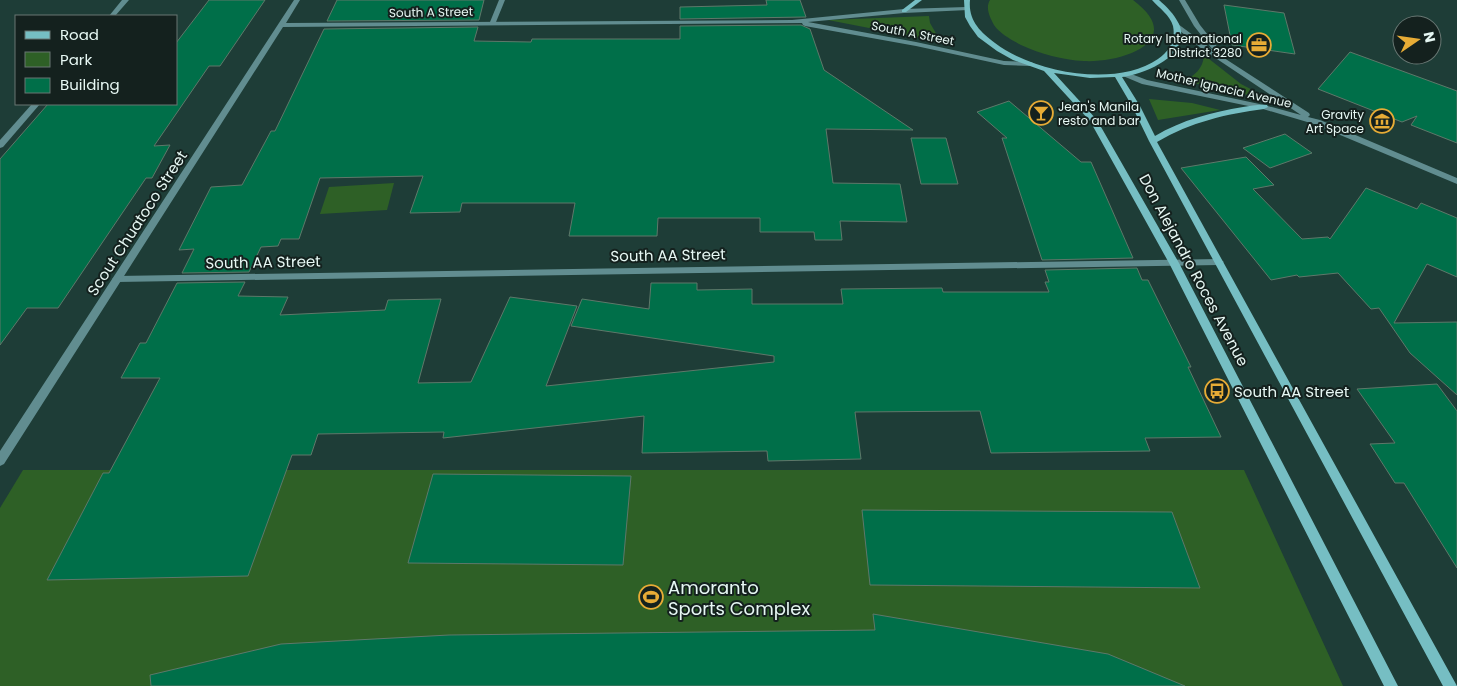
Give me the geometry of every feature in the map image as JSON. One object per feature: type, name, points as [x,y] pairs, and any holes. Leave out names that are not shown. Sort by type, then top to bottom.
[{"type":"main road","points":[[904,11],[919,0]]},
{"type":"main road","points":[[966,3],[973,26],[989,43],[1031,64],[1079,74],[1117,75],[1150,67],[1169,55],[1177,41],[1176,25],[1170,14],[1155,0]]},
{"type":"main road","name":"Don Alejandro Roces Avenue","points":[[1046,68],[1092,120],[1174,262],[1391,686]]},
{"type":"main road","name":"Don Alejandro Roces Avenue","points":[[1117,75],[1136,106],[1153,141],[1450,686]]},
{"type":"main road","points":[[1153,141],[1190,121],[1213,114],[1264,107]]},
{"type":"street","points":[[113,15],[126,0]]},
{"type":"street","name":"Scout Chuatoco Street","points":[[0,461],[296,0]]},
{"type":"street","points":[[494,22],[502,0]]},
{"type":"street","points":[[1182,0],[1198,26],[1226,63]]},
{"type":"street","name":"South A Street","points":[[280,25],[494,22],[792,22],[966,3]]},
{"type":"street","name":"South A Street","points":[[792,22],[916,44],[1004,63],[1031,64]]},
{"type":"street","name":"Mother Ignacia Avenue","points":[[1176,25],[1226,63],[1317,122]]},
{"type":"street","name":"Mother Ignacia Avenue","points":[[1126,74],[1145,82],[1264,107],[1317,122],[1457,181]]},
{"type":"street","points":[[0,145],[35,105]]},
{"type":"street","name":"South AA Street","points":[[117,279],[1219,262]]},
{"type":"green space","points":[[990,0],[1133,0],[1148,14],[1154,27],[1152,38],[1143,47],[1131,53],[1099,61],[1084,61],[1052,56],[1029,48],[1003,34],[994,25],[990,16],[988,6]]},
{"type":"green space","points":[[929,16],[930,23],[941,42],[828,20]]},
{"type":"green space","points":[[1204,55],[1241,84],[1279,104],[1220,87],[1183,82],[1198,71]]},
{"type":"green space","points":[[1149,99],[1192,103],[1220,110],[1158,120]]},
{"type":"green space","points":[[394,183],[387,210],[320,214],[329,187]]},
{"type":"green space","name":"Amoranto Sports Complex","points":[[23,470],[1244,470],[1343,686],[0,686],[0,508]]},
{"type":"building","points":[[209,0],[265,0],[220,66],[209,66],[154,146],[170,145],[152,178],[146,178],[58,308],[27,308],[0,345],[0,159],[47,105],[178,105],[178,40]]},
{"type":"building","points":[[337,0],[484,0],[479,20],[327,21]]},
{"type":"building","points":[[766,0],[800,0],[806,17],[680,19],[680,7],[767,5]]},
{"type":"building","points":[[1224,5],[1284,13],[1295,54],[1232,45]]},
{"type":"building","points":[[801,25],[810,29],[824,70],[913,130],[826,129],[833,183],[900,184],[907,222],[840,221],[842,240],[815,240],[814,232],[760,232],[760,218],[658,218],[657,236],[569,236],[575,203],[462,203],[460,212],[410,213],[423,176],[320,178],[299,239],[281,239],[278,246],[261,247],[249,272],[182,273],[194,249],[179,250],[211,187],[242,185],[271,131],[275,131],[324,29],[478,27],[474,41],[531,42],[532,39],[680,39],[680,26]]},
{"type":"building","points":[[1350,52],[1457,91],[1457,143],[1411,125],[1417,116],[1402,122],[1318,89]]},
{"type":"building","points":[[1009,101],[1081,162],[1091,162],[1133,258],[1042,260],[1002,138],[1007,138],[977,112]]},
{"type":"building","points":[[1285,134],[1312,153],[1270,168],[1243,148]]},
{"type":"building","points":[[911,138],[946,138],[958,184],[921,184]]},
{"type":"building","points":[[1246,157],[1274,185],[1253,189],[1302,239],[1328,237],[1330,239],[1366,188],[1417,209],[1421,203],[1457,218],[1457,277],[1427,264],[1394,323],[1457,322],[1457,395],[1410,353],[1379,308],[1371,309],[1338,273],[1299,277],[1297,275],[1271,280],[1181,168]]},
{"type":"building","points":[[1137,268],[1142,280],[1148,280],[1191,367],[1188,367],[1221,437],[1145,438],[1150,451],[991,453],[980,411],[855,412],[861,459],[768,461],[767,451],[642,453],[644,416],[443,438],[444,432],[318,434],[311,455],[292,455],[248,576],[47,580],[103,473],[109,473],[160,378],[121,378],[140,343],[146,343],[177,283],[245,282],[238,296],[288,297],[280,315],[385,310],[388,300],[441,299],[418,383],[471,382],[510,297],[577,306],[546,386],[774,362],[774,356],[571,326],[582,299],[649,309],[651,283],[697,283],[697,290],[752,289],[752,304],[843,304],[841,289],[942,288],[943,292],[1049,292],[1045,282],[1049,282],[1045,270]]},
{"type":"building","points":[[1437,384],[1457,411],[1457,568],[1404,483],[1395,483],[1370,444],[1395,443],[1357,389]]},
{"type":"building","points":[[433,474],[631,476],[623,565],[408,563]]},
{"type":"building","points":[[862,510],[1172,512],[1200,588],[870,585]]},
{"type":"building","points":[[873,614],[1108,654],[1185,686],[151,686],[150,675],[281,644],[449,635],[875,630]]},
{"type":"place","name":"Rotary International District 3280","points":[[1259,45]]},
{"type":"place","name":"Jean's Manila resto and bar","points":[[1041,113]]},
{"type":"place","name":"Gravity Art Space","points":[[1382,121]]},
{"type":"place","name":"South AA Street","points":[[1217,391]]},
{"type":"place","name":"Amoranto Sports Complex","points":[[651,597]]}]
